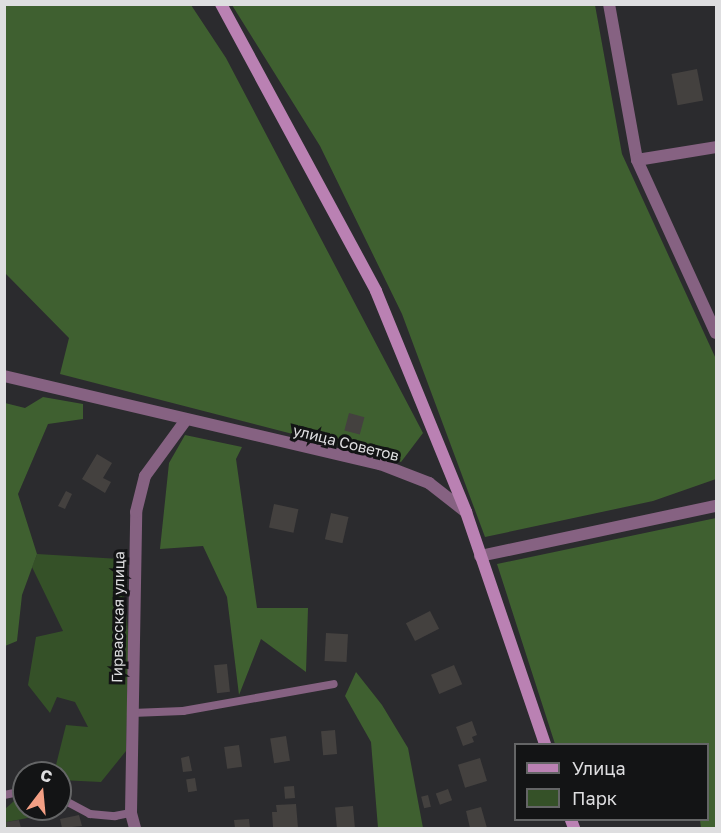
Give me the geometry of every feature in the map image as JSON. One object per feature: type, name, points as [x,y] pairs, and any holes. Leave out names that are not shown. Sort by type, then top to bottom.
[{"type":"main road","points":[[221,4],[376,291],[466,512],[545,743]]},
{"type":"street","points":[[609,4],[637,160],[717,333]]},
{"type":"street","points":[[637,160],[717,147]]},
{"type":"street","name":"улица Советов","points":[[4,376],[381,464],[429,483],[466,512]]},
{"type":"street","name":"Гирвасская улица","points":[[135,828],[131,813],[136,512],[146,476],[186,420]]},
{"type":"street","points":[[480,556],[717,506]]},
{"type":"lane","points":[[132,713],[183,711],[334,684]]},
{"type":"lane","points":[[72,804],[90,814],[115,816],[131,813]]},
{"type":"green space","points":[[4,5],[191,5],[226,58],[423,433],[401,462],[60,374],[69,338],[5,273]]},
{"type":"green space","points":[[232,5],[595,5],[622,154],[716,359],[716,479],[653,501],[485,537],[402,314],[320,146]]},
{"type":"green space","points":[[43,397],[83,404],[83,419],[48,424],[18,494],[37,554],[22,595],[17,641],[5,646],[5,403],[25,408]]},
{"type":"green space","points":[[185,435],[242,447],[236,459],[257,608],[308,608],[306,672],[261,639],[239,695],[227,597],[203,546],[160,549],[169,463]]},
{"type":"green space","points":[[716,518],[716,828],[701,828],[700,821],[709,821],[709,743],[555,743],[497,564]]},
{"type":"green space","points":[[37,554],[120,559],[129,639],[126,751],[101,782],[72,781],[72,761],[57,761],[66,725],[88,727],[75,702],[57,697],[50,713],[28,685],[36,637],[63,631],[32,567]]},
{"type":"green space","points":[[356,672],[382,705],[408,748],[423,828],[378,828],[371,742],[345,696]]},
{"type":"green space","points":[[12,803],[12,821],[7,822],[7,828],[5,828],[5,809]]},
{"type":"building","points":[[697,69],[703,100],[678,105],[671,74]]},
{"type":"building","points":[[349,413],[364,417],[360,435],[344,430]]},
{"type":"building","points":[[97,454],[112,463],[103,478],[111,482],[105,493],[82,479]]},
{"type":"building","points":[[66,491],[72,494],[65,509],[58,506]]},
{"type":"building","points":[[274,504],[298,509],[293,533],[269,527]]},
{"type":"building","points":[[331,513],[349,517],[342,543],[325,539]]},
{"type":"building","points":[[430,611],[439,629],[415,641],[406,623]]},
{"type":"building","points":[[326,633],[348,634],[347,662],[325,661]]},
{"type":"building","points":[[227,664],[230,692],[217,693],[214,665]]},
{"type":"building","points":[[454,665],[462,684],[439,694],[431,675]]},
{"type":"building","points":[[472,721],[477,735],[472,737],[474,742],[463,746],[456,727]]},
{"type":"building","points":[[335,730],[337,754],[323,755],[321,731]]},
{"type":"building","points":[[286,736],[290,761],[274,763],[270,739]]},
{"type":"building","points":[[239,745],[242,767],[227,769],[224,747]]},
{"type":"building","points":[[189,756],[192,771],[183,772],[181,758]]},
{"type":"building","points":[[480,758],[487,781],[465,788],[458,765]]},
{"type":"building","points":[[195,778],[197,791],[188,792],[186,779]]},
{"type":"building","points":[[294,786],[295,798],[285,799],[284,787]]},
{"type":"building","points":[[448,789],[452,800],[440,805],[436,793]]},
{"type":"building","points":[[428,795],[431,807],[424,808],[421,797]]},
{"type":"building","points":[[296,804],[298,828],[273,827],[272,812],[277,812],[276,805]]},
{"type":"building","points":[[353,806],[355,828],[337,828],[335,808]]},
{"type":"building","points":[[481,807],[487,828],[470,828],[466,811]]},
{"type":"building","points":[[79,815],[82,826],[62,828],[60,821],[72,821],[72,816]]},
{"type":"building","points":[[249,819],[250,828],[235,828],[234,820]]},
{"type":"building","points":[[19,821],[21,828],[7,828],[6,822]]}]
